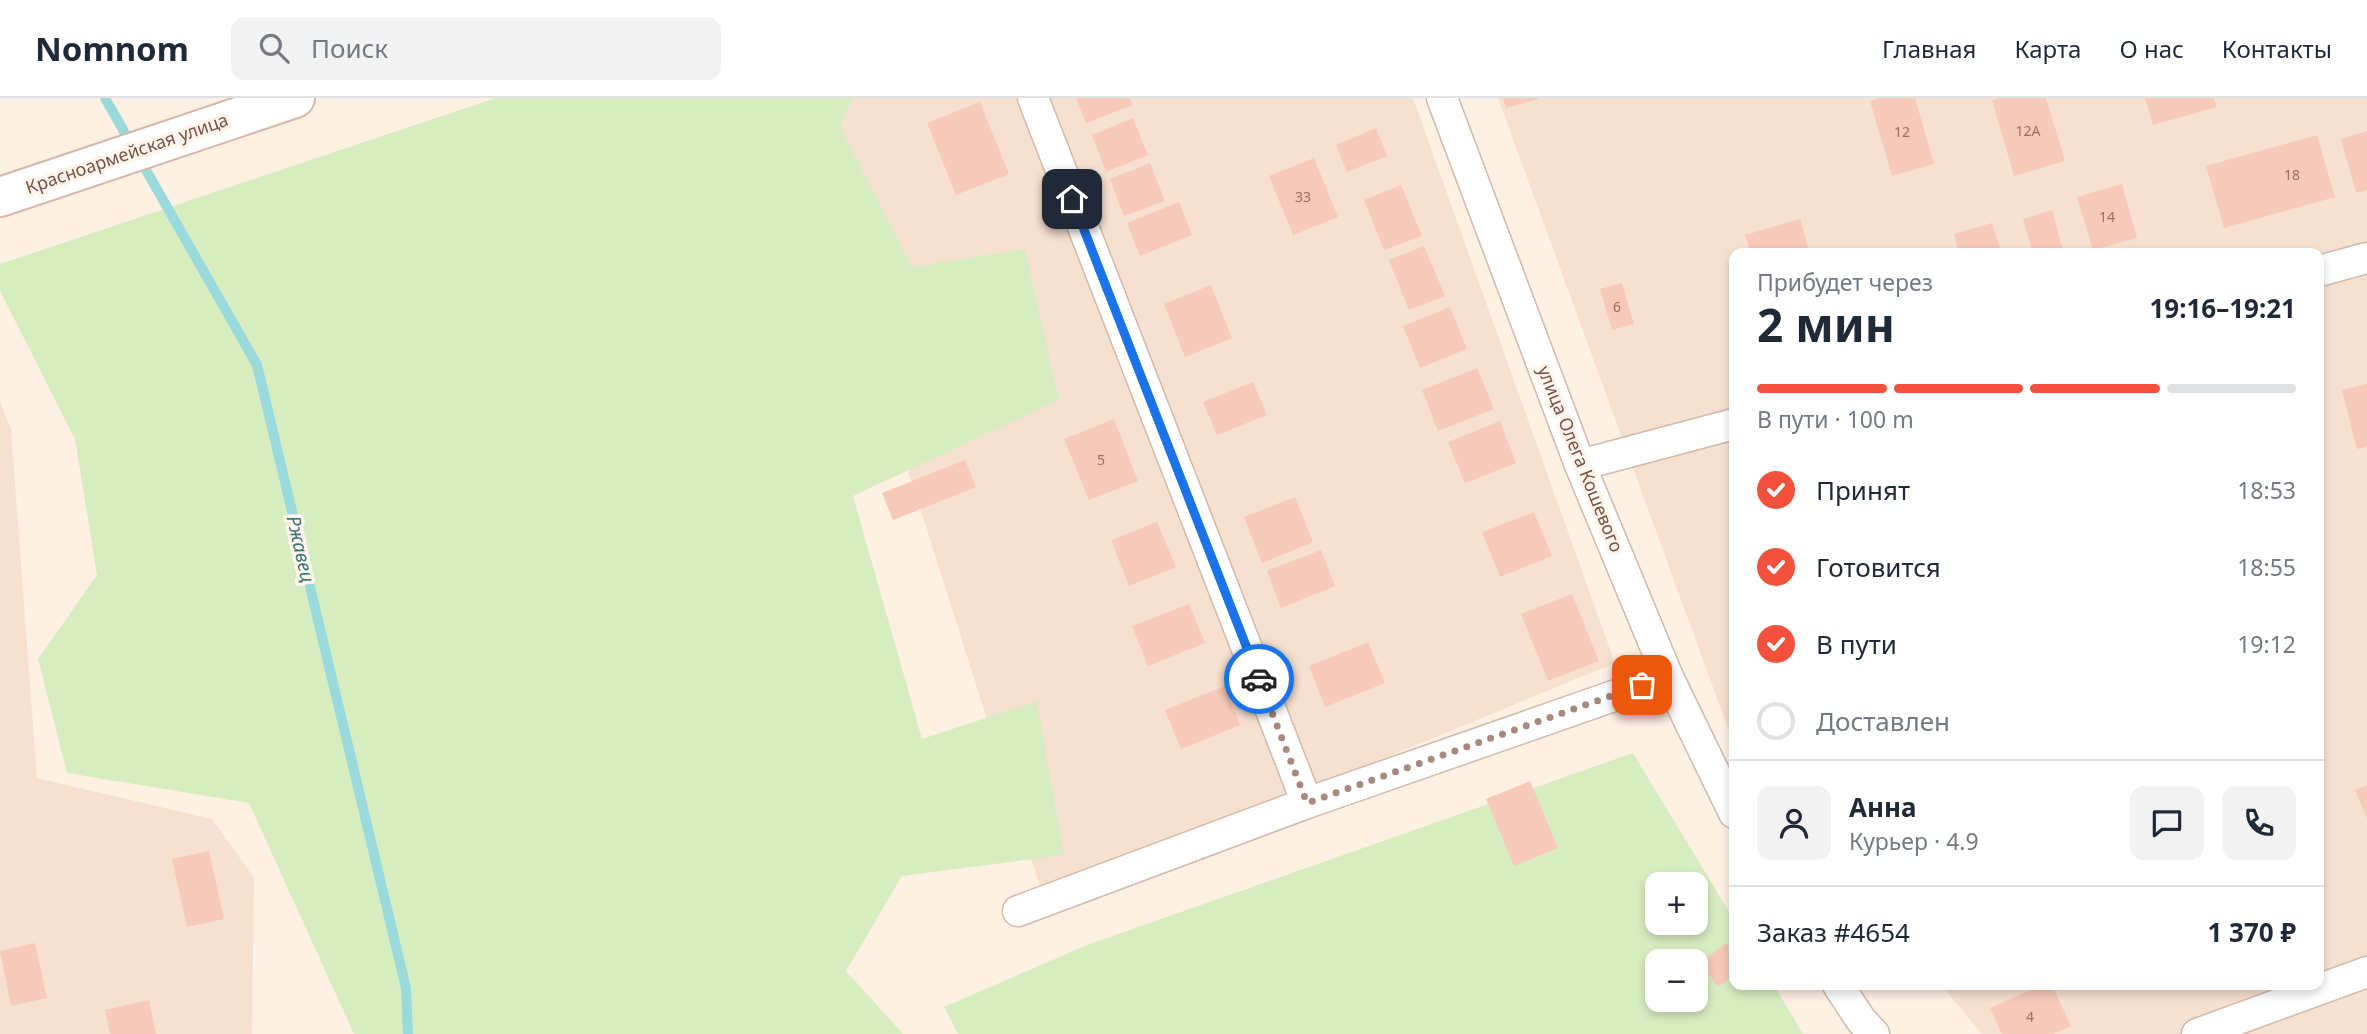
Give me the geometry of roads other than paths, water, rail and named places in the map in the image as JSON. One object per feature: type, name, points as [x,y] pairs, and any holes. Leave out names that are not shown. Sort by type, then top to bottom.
[{"type":"street","name":"Красноармейская улица","points":[[0,197],[295,98]]},
{"type":"street","points":[[1033,98],[1307,803]]},
{"type":"street","name":"улица Олега Кошевого","points":[[1442,98],[1580,465],[1668,677],[1729,803]]},
{"type":"street","points":[[2324,270],[2367,258]]},
{"type":"street","points":[[1580,465],[1729,425]]},
{"type":"street","points":[[1018,911],[1307,803],[1668,677]]},
{"type":"street","points":[[2324,988],[2367,972]]},
{"type":"street","points":[[1842,990],[1861,1020],[1874,1034]]},
{"type":"street","points":[[2197,1034],[2318,990]]},
{"type":"waterway","name":"Ржавец","points":[[105,98],[257,365],[406,988],[408,1034]]}]
